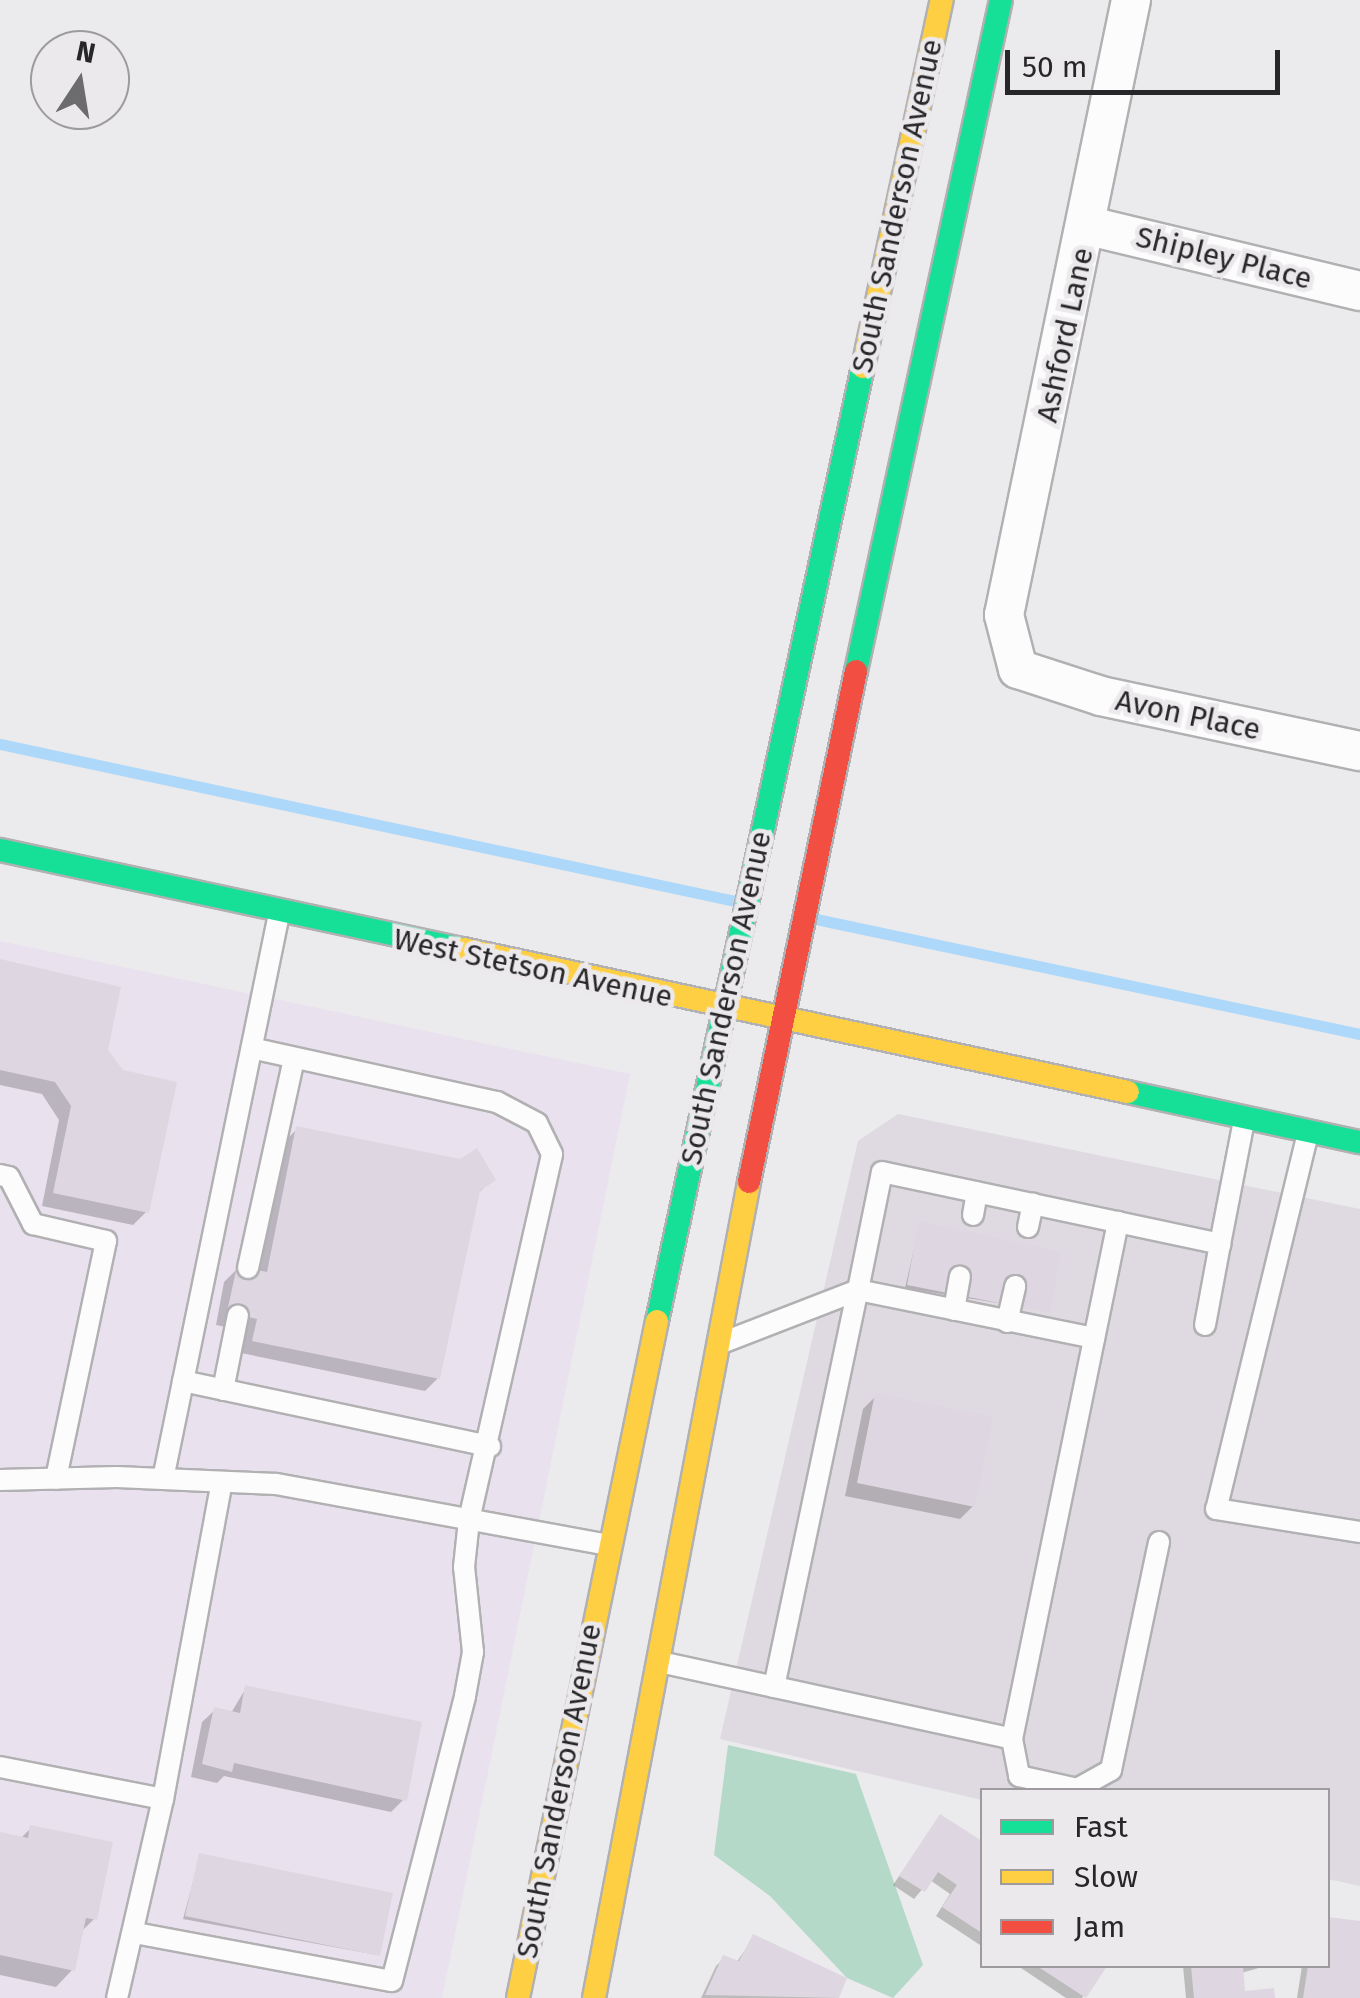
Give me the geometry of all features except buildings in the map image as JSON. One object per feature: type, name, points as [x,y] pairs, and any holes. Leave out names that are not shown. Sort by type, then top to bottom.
[{"type":"main road","name":"South Sanderson Avenue","points":[[518,1998],[608,1546],[942,0]]},
{"type":"main road","name":"South Sanderson Avenue","points":[[594,1998],[780,1020],[1000,0]]},
{"type":"main road","name":"West Stetson Avenue","points":[[0,850],[279,914],[1360,1142]]},
{"type":"street","name":"Ashford Lane","points":[[1018,669],[1004,615],[1089,226],[1131,0]]},
{"type":"street","name":"Shipley Place","points":[[1089,226],[1360,292]]},
{"type":"street","name":"Avon Place","points":[[1018,669],[1102,696],[1360,751]]},
{"type":"lane","points":[[163,1479],[279,914]]},
{"type":"lane","points":[[136,1932],[392,1981],[474,1652],[464,1567],[469,1520],[490,1446],[552,1154],[537,1123],[497,1102],[252,1048]]},
{"type":"lane","points":[[248,1268],[294,1058]]},
{"type":"lane","points":[[1205,1325],[1244,1118]]},
{"type":"lane","points":[[1309,1131],[1216,1509],[1360,1532]]},
{"type":"lane","points":[[774,1687],[882,1172],[1220,1244]]},
{"type":"lane","points":[[0,1175],[9,1177],[33,1224],[106,1241],[56,1478]]},
{"type":"lane","points":[[972,1215],[977,1192]]},
{"type":"lane","points":[[1028,1227],[1032,1204]]},
{"type":"lane","points":[[1073,1788],[1020,1776],[1012,1739],[1118,1222]]},
{"type":"lane","points":[[954,1310],[960,1277]]},
{"type":"lane","points":[[1008,1322],[1015,1286]]},
{"type":"lane","points":[[718,1344],[858,1290],[1094,1338]]},
{"type":"lane","points":[[223,1390],[238,1314]]},
{"type":"lane","points":[[184,1382],[490,1446]]},
{"type":"lane","points":[[0,1480],[163,1479],[276,1484],[608,1546]]},
{"type":"lane","points":[[116,1998],[136,1932],[222,1482]]},
{"type":"lane","points":[[1079,1788],[1111,1770],[1159,1542]]},
{"type":"lane","points":[[658,1662],[1012,1739]]},
{"type":"lane","points":[[0,1768],[163,1799]]},
{"type":"shaded area","points":[[0,941],[630,1074],[442,1998],[0,1998]]},
{"type":"shaded area","points":[[898,1114],[1360,1209],[1360,1886],[1330,1879],[1330,1788],[980,1788],[980,1800],[720,1739],[858,1141]]},
{"type":"green space","points":[[728,1745],[856,1774],[923,1965],[893,1998],[847,1978],[770,1896],[714,1855]]},
{"type":"waterway","points":[[0,744],[735,901]]},
{"type":"waterway","points":[[816,919],[1360,1034]]},
{"type":"traffic: fast","points":[[856,671],[1001,0]]},
{"type":"traffic: fast","points":[[657,1321],[863,367]]},
{"type":"traffic: fast","points":[[0,850],[463,949]]},
{"type":"traffic: fast","points":[[1128,1092],[1360,1142]]},
{"type":"traffic: slow","points":[[863,367],[942,0]]},
{"type":"traffic: slow","points":[[463,949],[1128,1092]]},
{"type":"traffic: slow","points":[[594,1998],[749,1182]]},
{"type":"traffic: slow","points":[[518,1998],[657,1321]]},
{"type":"traffic: jam","points":[[749,1182],[856,671]]}]
